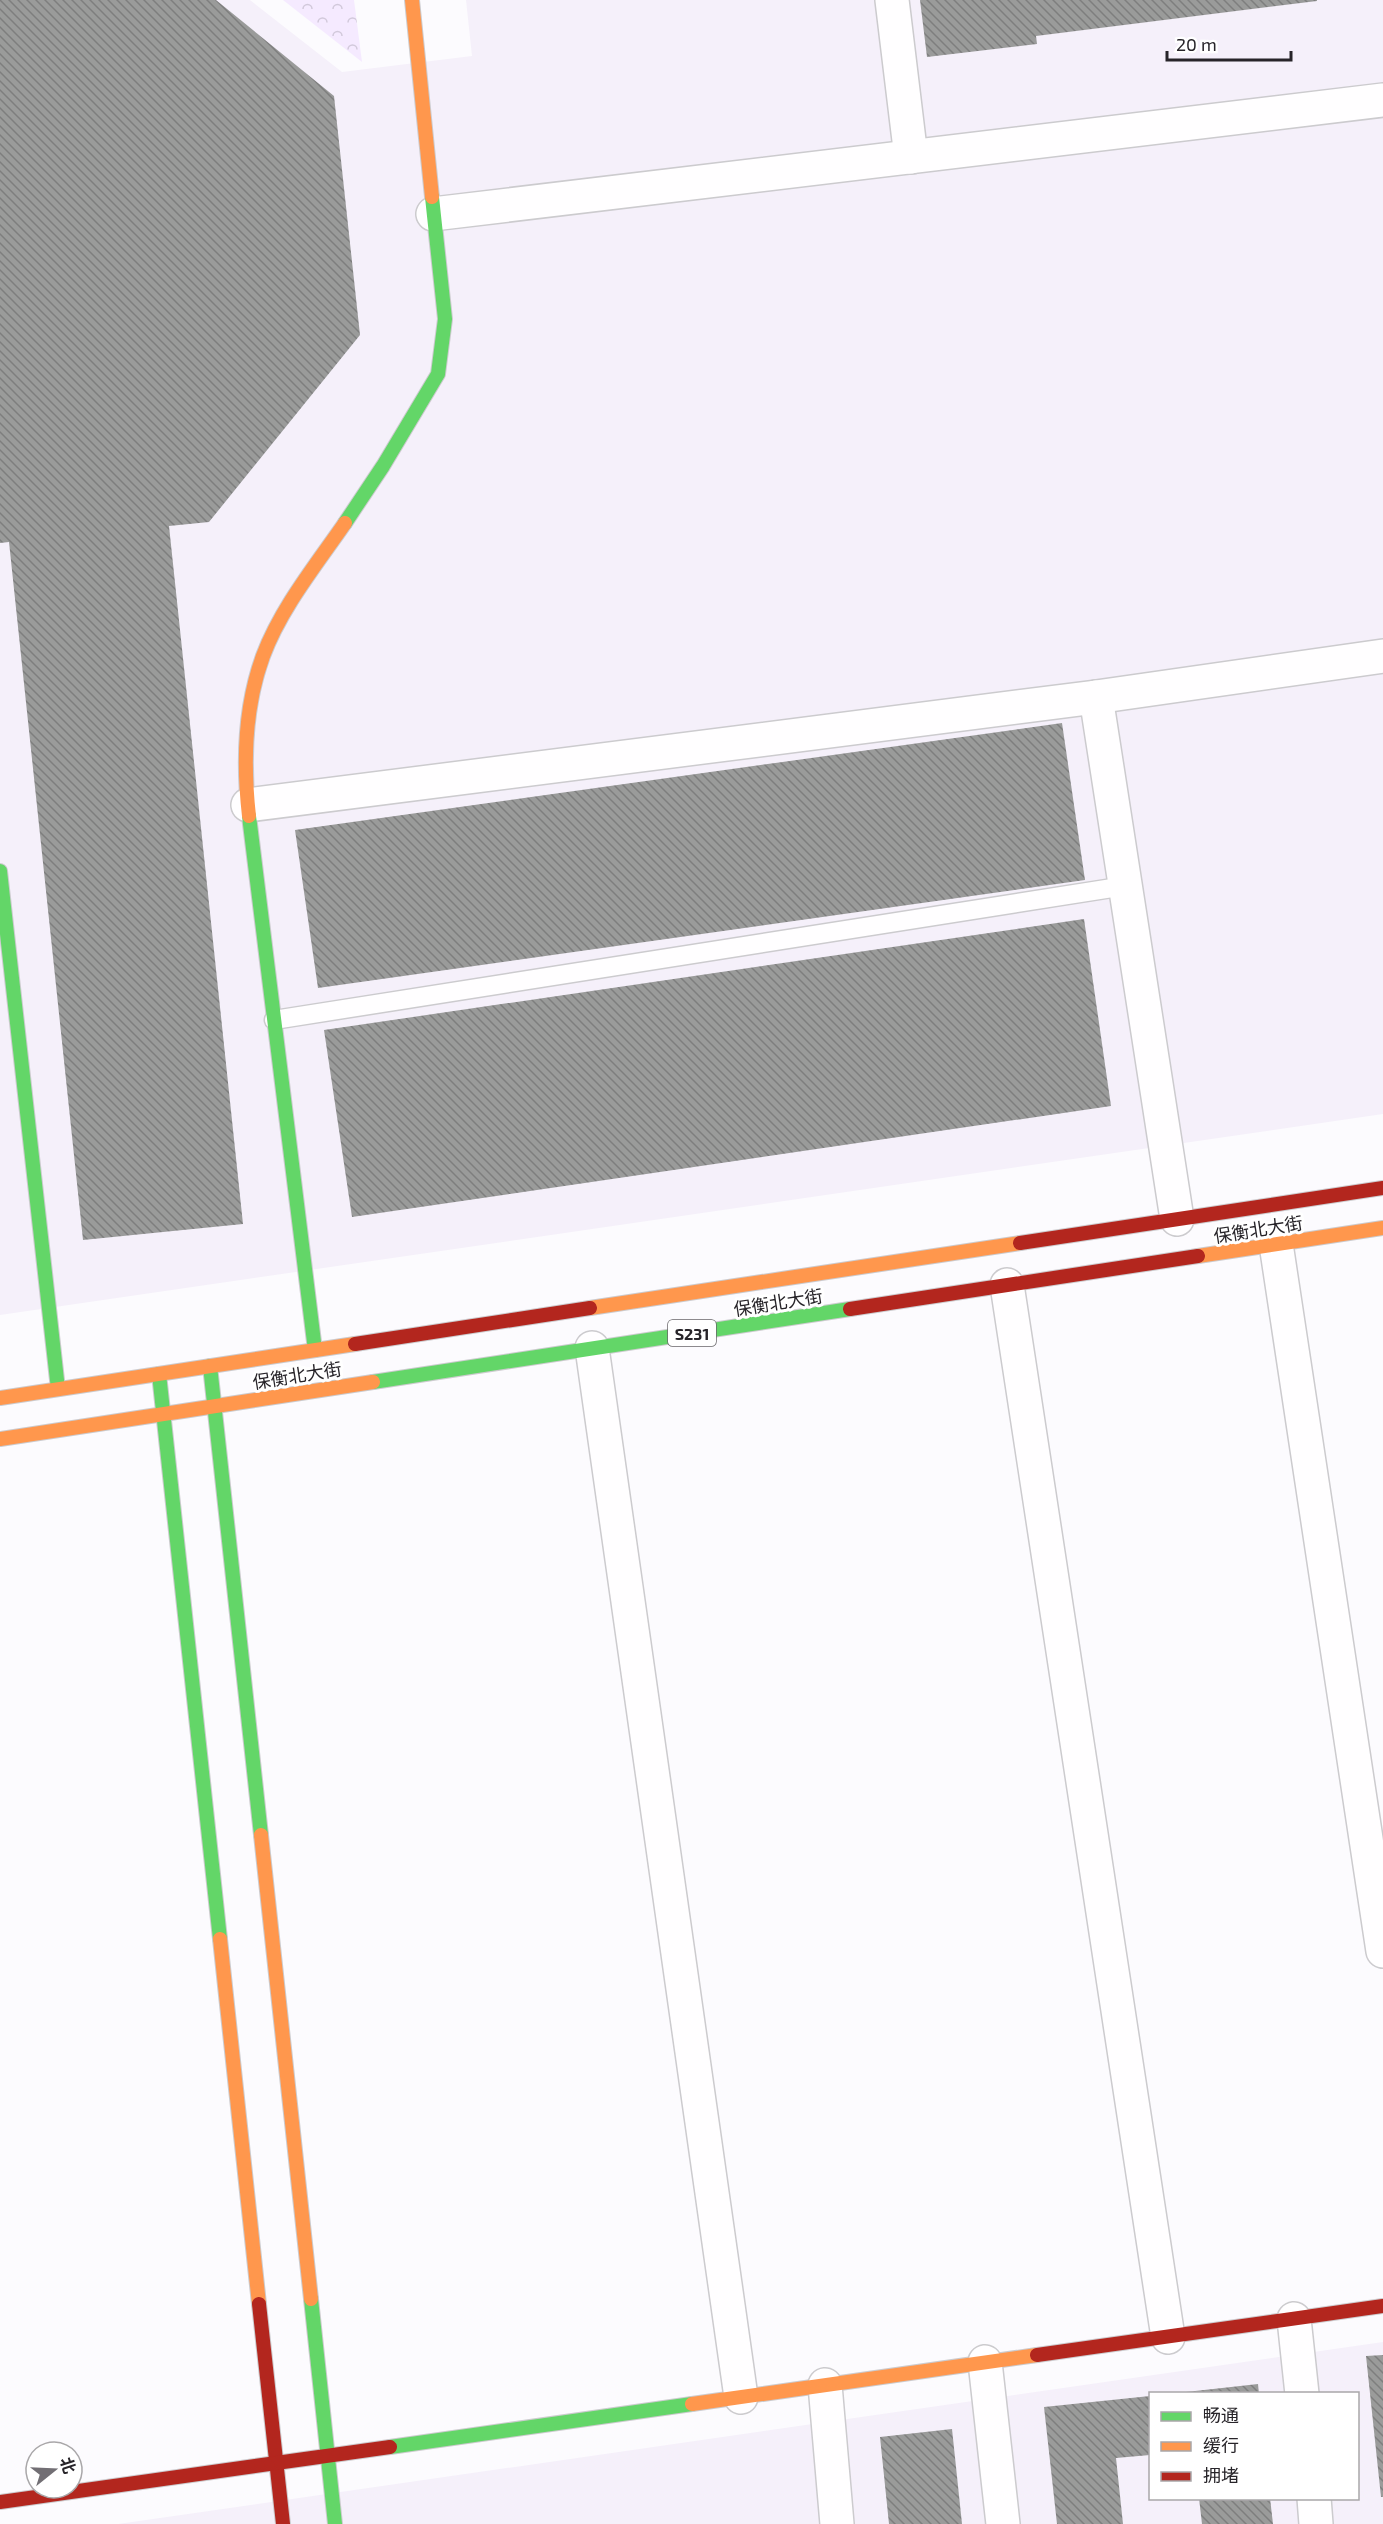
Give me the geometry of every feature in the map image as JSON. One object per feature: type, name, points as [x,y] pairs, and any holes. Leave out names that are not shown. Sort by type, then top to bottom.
[{"type":"street","points":[[315,1350],[245,781],[245,747],[251,700],[263,656],[287,609],[383,466],[438,374],[445,319],[412,0]]},
{"type":"street","points":[[892,0],[911,157]]},
{"type":"street","points":[[433,214],[1383,100]]},
{"type":"street","points":[[248,805],[1095,697],[1383,656]]},
{"type":"street","points":[[1095,697],[1177,1219]]},
{"type":"street","points":[[0,871],[58,1389]]},
{"type":"street","name":"保衡北大街","points":[[0,1398],[1383,1188]]},
{"type":"street","name":"保衡北大街","points":[[0,1438],[1383,1228]]},
{"type":"street","points":[[1276,1244],[1383,1952]]},
{"type":"street","points":[[1007,1285],[1168,2337]]},
{"type":"street","points":[[592,1348],[741,2397]]},
{"type":"street","points":[[210,1366],[335,2524]]},
{"type":"street","points":[[159,1374],[283,2524]]},
{"type":"street","points":[[0,2502],[1383,2306]]},
{"type":"street","points":[[1294,2319],[1302,2392]]},
{"type":"street","points":[[985,2362],[1003,2524]]},
{"type":"street","points":[[825,2385],[837,2524]]},
{"type":"street","points":[[1314,2500],[1316,2524]]},
{"type":"lane","points":[[274,1020],[1125,886]]},
{"type":"shaded area","points":[[0,0],[250,0],[342,72],[472,56],[466,0],[1383,0],[1383,1114],[0,1315]]},
{"type":"shaded area","points":[[1383,2342],[1383,2524],[118,2524]]},
{"type":"green space","points":[[283,0],[354,0],[362,62]]},
{"type":"building","points":[[0,0],[216,0],[334,96],[360,335],[209,522],[169,526],[243,1224],[83,1240],[9,542],[0,543]]},
{"type":"building","points":[[920,0],[1317,1],[1036,36],[1037,44],[927,57]]},
{"type":"building","points":[[1062,723],[1085,880],[318,988],[295,830]]},
{"type":"building","points":[[1084,919],[1111,1106],[352,1217],[324,1030]]},
{"type":"building","points":[[1383,2355],[1383,2497],[1381,2497],[1366,2356]]},
{"type":"building","points":[[1258,2384],[1259,2392],[1186,2392]]},
{"type":"building","points":[[1149,2396],[1149,2455],[1116,2458],[1123,2524],[1057,2524],[1044,2407]]},
{"type":"building","points":[[952,2429],[962,2524],[889,2524],[880,2437]]},
{"type":"building","points":[[1199,2500],[1270,2500],[1273,2524],[1202,2524]]},
{"type":"traffic: fast","points":[[345,523],[383,466],[438,374],[445,319],[432,197]]},
{"type":"traffic: fast","points":[[249,816],[315,1350]]},
{"type":"traffic: fast","points":[[0,871],[58,1389]]},
{"type":"traffic: fast","points":[[373,1382],[850,1309]]},
{"type":"traffic: fast","points":[[210,1366],[261,1835]]},
{"type":"traffic: fast","points":[[159,1374],[220,1939]]},
{"type":"traffic: fast","points":[[311,2299],[335,2524]]},
{"type":"traffic: fast","points":[[390,2447],[692,2404]]},
{"type":"traffic: slow","points":[[412,0],[432,197]]},
{"type":"traffic: slow","points":[[249,816],[246,776],[247,736],[252,695],[263,656],[289,604],[345,523]]},
{"type":"traffic: slow","points":[[1198,1256],[1383,1228]]},
{"type":"traffic: slow","points":[[590,1308],[1020,1243]]},
{"type":"traffic: slow","points":[[0,1398],[355,1344]]},
{"type":"traffic: slow","points":[[0,1439],[373,1382]]},
{"type":"traffic: slow","points":[[261,1835],[311,2299]]},
{"type":"traffic: slow","points":[[220,1939],[259,2304]]},
{"type":"traffic: slow","points":[[692,2404],[1037,2355]]},
{"type":"traffic: jam","points":[[1020,1243],[1383,1188]]},
{"type":"traffic: jam","points":[[850,1309],[1198,1256]]},
{"type":"traffic: jam","points":[[355,1344],[590,1308]]},
{"type":"traffic: jam","points":[[259,2304],[283,2524]]},
{"type":"traffic: jam","points":[[1037,2355],[1383,2306]]},
{"type":"traffic: jam","points":[[0,2502],[390,2447]]}]
